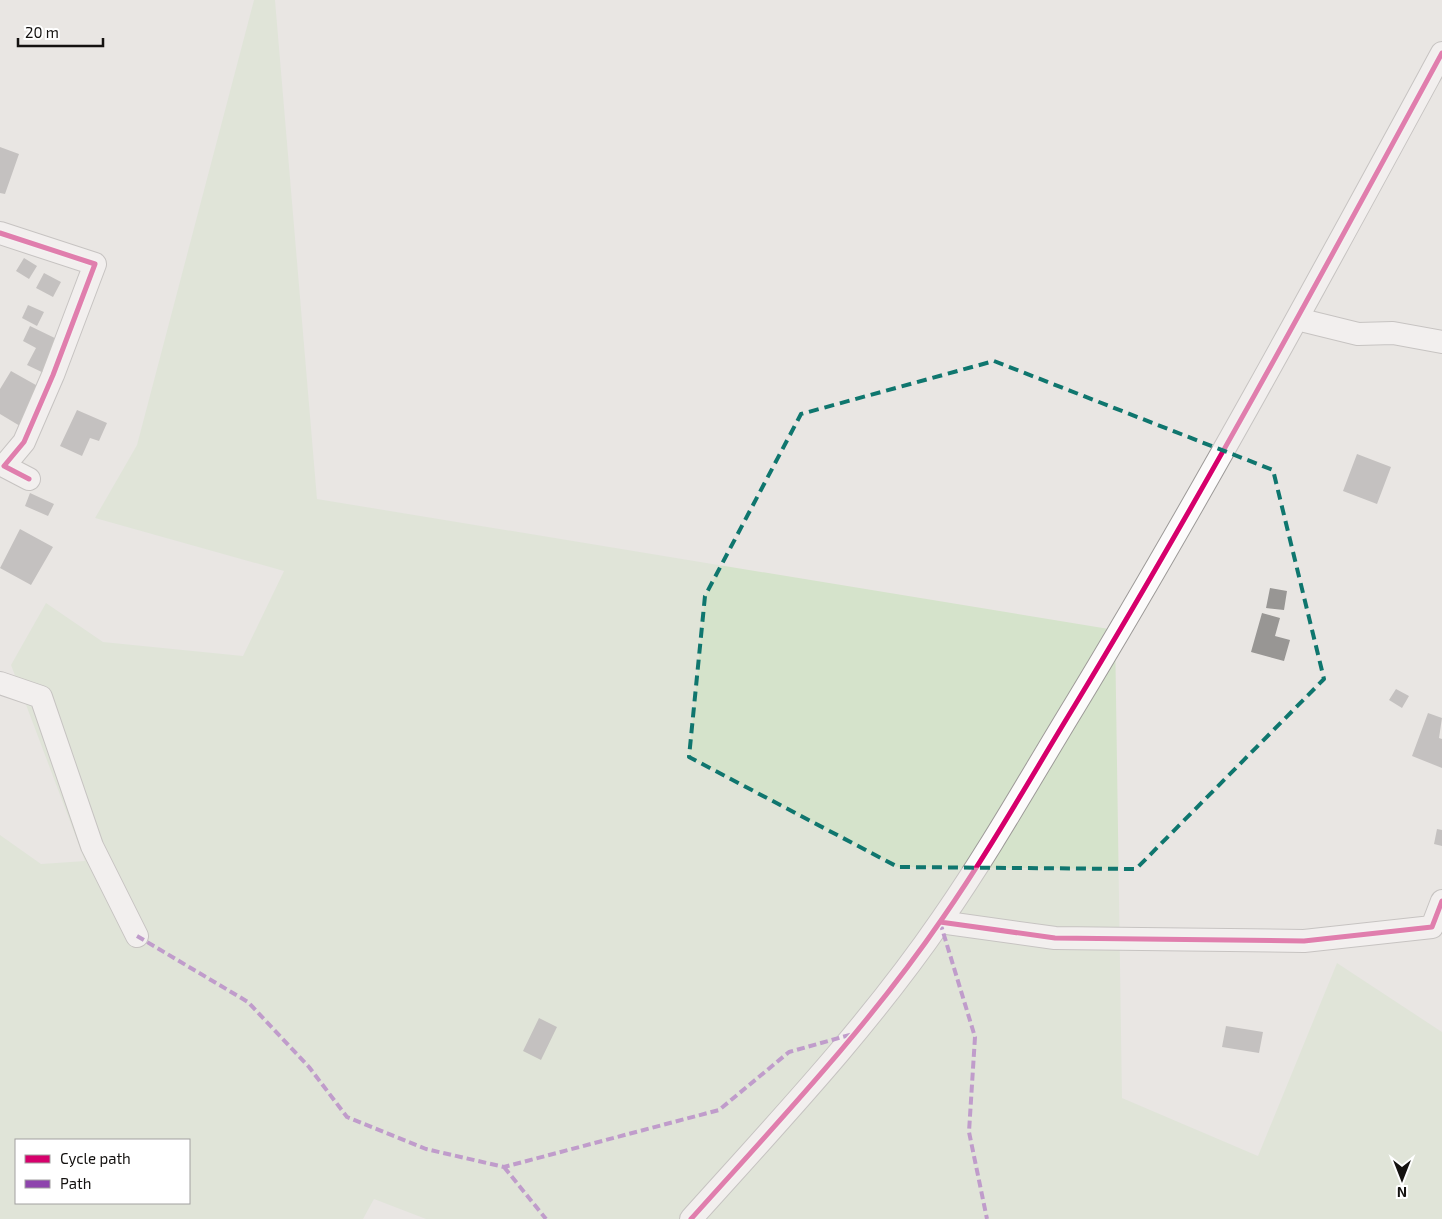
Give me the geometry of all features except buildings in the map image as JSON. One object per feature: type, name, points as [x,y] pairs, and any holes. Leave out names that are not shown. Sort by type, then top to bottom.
[{"type":"street","points":[[691,1219],[856,1034],[940,922],[979,863],[1126,622],[1297,319],[1442,53]]},
{"type":"street","points":[[0,233],[95,264],[54,375],[24,442],[2,466],[29,479]]},
{"type":"street","points":[[1297,319],[1358,334],[1393,334],[1442,342]]},
{"type":"street","points":[[0,683],[41,697],[92,846],[137,936]]},
{"type":"street","points":[[940,922],[1055,938],[1304,941],[1432,927],[1442,901]]},
{"type":"highlighted area","points":[[994,361],[1273,470],[1324,679],[1136,869],[898,867],[689,757],[705,596],[801,414]]},
{"type":"green space","points":[[254,0],[275,0],[317,499],[1115,630],[1122,1098],[1258,1156],[1337,963],[1442,1032],[1442,1219],[426,1219],[374,1199],[363,1219],[0,1219],[0,835],[41,864],[85,861],[11,665],[46,603],[103,642],[243,656],[284,571],[95,518],[137,445]]},
{"type":"marked path","points":[[940,922],[975,1037],[969,1132],[987,1219]]},
{"type":"marked path","points":[[137,936],[248,1002],[309,1067],[347,1117],[426,1149],[504,1167],[719,1110],[789,1052],[853,1034]]},
{"type":"marked path","points":[[504,1167],[546,1219]]},
{"type":"cycle path","points":[[691,1219],[789,1110],[884,998],[914,959],[977,867],[1170,544],[1308,299],[1442,53]]},
{"type":"cycle path","points":[[0,233],[95,264],[53,375],[24,442],[4,466],[29,479]]},
{"type":"cycle path","points":[[940,922],[1055,938],[1304,941],[1432,927],[1442,901]]}]
